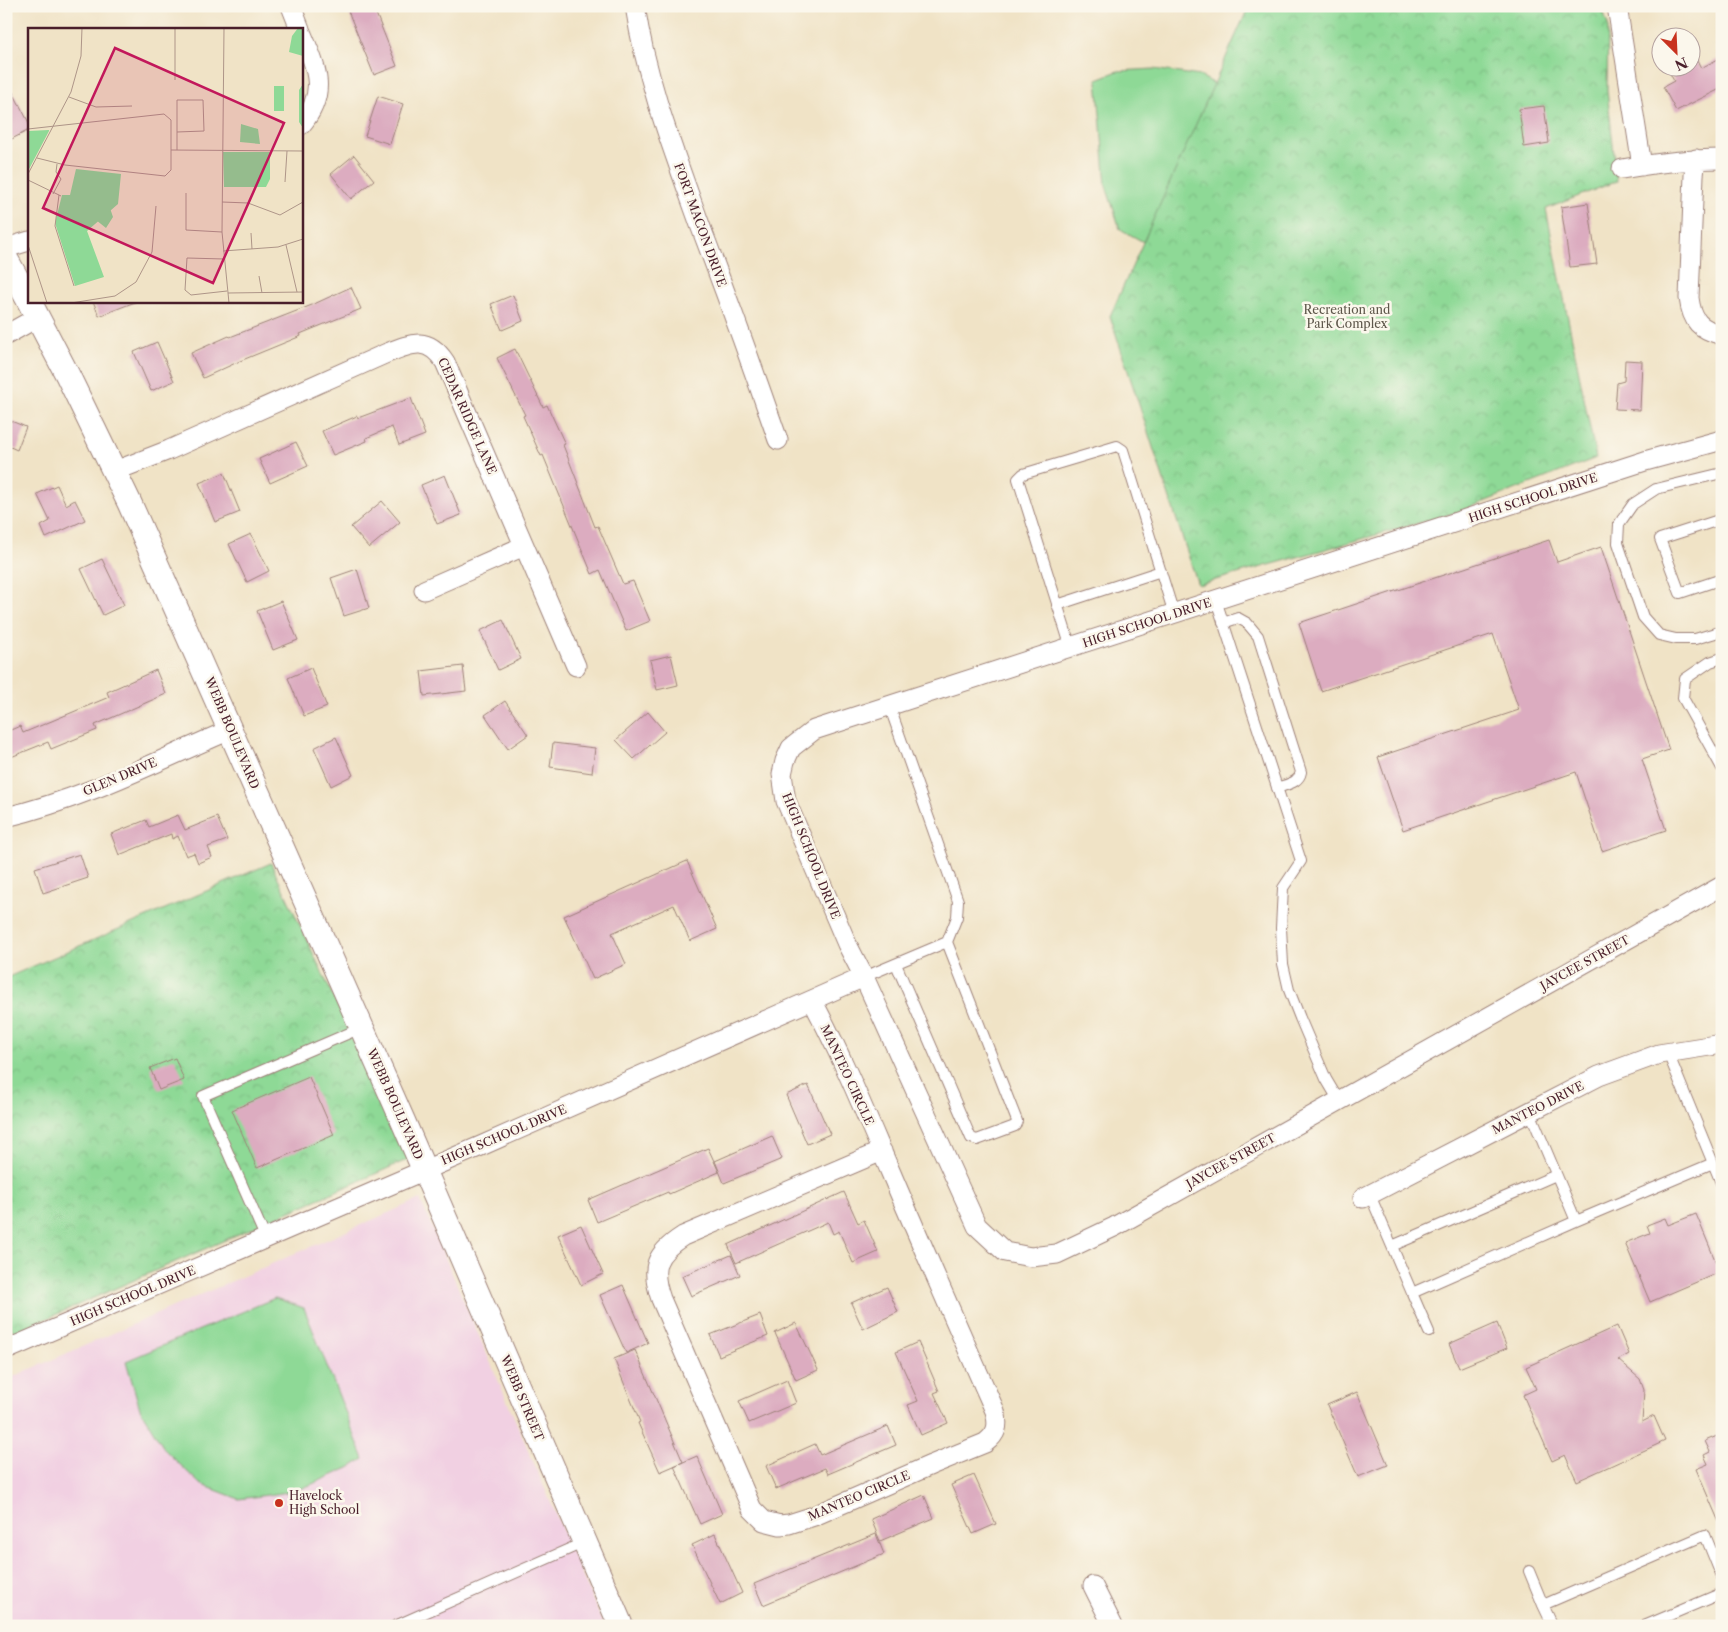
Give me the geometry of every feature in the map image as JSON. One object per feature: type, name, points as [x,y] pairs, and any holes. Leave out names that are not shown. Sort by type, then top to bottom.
[{"type":"street","points":[[291,6],[300,28]]},
{"type":"street","name":"FORT MACON DRIVE","points":[[635,6],[639,35],[650,82],[665,128],[778,440]]},
{"type":"street","points":[[1617,6],[1642,166]]},
{"type":"street","points":[[302,32],[315,65],[317,99],[311,114],[302,124]]},
{"type":"street","points":[[1696,159],[1690,309],[1700,326],[1708,331],[1722,335]]},
{"type":"street","points":[[1622,169],[1696,159],[1722,159]]},
{"type":"street","points":[[6,248],[28,241]]},
{"type":"street","name":"WEBB BOULEVARD","points":[[6,258],[28,299]]},
{"type":"street","points":[[6,334],[32,306]]},
{"type":"street","name":"WEBB BOULEVARD","points":[[32,306],[115,471],[424,1170]]},
{"type":"street","name":"CEDAR RIDGE LANE","points":[[115,471],[169,450],[387,353],[412,344],[433,347],[445,362],[576,666]]},
{"type":"street","name":"HIGH SCHOOL DRIVE","points":[[6,1350],[266,1239],[864,977],[847,944],[788,808],[783,788],[782,774],[791,748],[814,730],[1645,461],[1722,440]]},
{"type":"street","points":[[424,590],[524,546]]},
{"type":"street","name":"GLEN DRIVE","points":[[6,817],[48,806],[74,796],[230,730]]},
{"type":"street","name":"JAYCEE STREET","points":[[864,977],[977,1226],[1005,1252],[1031,1258],[1057,1254],[1114,1227],[1722,886]]},
{"type":"street","name":"MANTEO CIRCLE","points":[[812,1000],[846,1069],[922,1241],[941,1290],[998,1420],[997,1430],[985,1443],[922,1468],[814,1516],[780,1526],[764,1521],[752,1509],[660,1299],[655,1273],[657,1262],[663,1252],[683,1236],[882,1151]]},
{"type":"street","name":"MANTEO DRIVE","points":[[1366,1197],[1599,1076],[1659,1054],[1722,1044]]},
{"type":"street","name":"WEBB STREET","points":[[424,1170],[621,1626]]},
{"type":"street","points":[[1093,1586],[1113,1626]]},
{"type":"lane","points":[[1071,648],[1018,479],[1023,474],[1117,446],[1123,450],[1174,614]]},
{"type":"lane","points":[[1722,473],[1656,489],[1633,504],[1619,524],[1618,543],[1643,617],[1659,635],[1676,639],[1695,639],[1722,631]]},
{"type":"lane","points":[[1722,519],[1660,539],[1680,593],[1722,579]]},
{"type":"lane","points":[[1057,605],[1161,571]]},
{"type":"lane","points":[[1216,600],[1301,861],[1283,888],[1280,928],[1283,964],[1289,990],[1326,1079],[1339,1101]]},
{"type":"lane","points":[[1223,623],[1238,618],[1247,623],[1258,636],[1301,772],[1300,778],[1297,781],[1277,788]]},
{"type":"lane","points":[[1722,658],[1710,662],[1685,679],[1683,698],[1718,751],[1722,768]]},
{"type":"lane","points":[[889,705],[958,902],[956,917],[947,942],[1017,1122],[1015,1126],[977,1140],[971,1138],[896,964]]},
{"type":"lane","points":[[864,977],[947,942]]},
{"type":"lane","points":[[266,1239],[203,1096],[361,1028]]},
{"type":"lane","points":[[1668,1053],[1722,1185]]},
{"type":"lane","points":[[1530,1112],[1576,1221]]},
{"type":"lane","points":[[1412,1293],[1713,1163]]},
{"type":"lane","points":[[1392,1246],[1556,1175]]},
{"type":"lane","points":[[1366,1197],[1392,1246],[1429,1332]]},
{"type":"lane","points":[[1543,1605],[1704,1536],[1722,1577]]},
{"type":"lane","points":[[395,1626],[585,1542]]},
{"type":"lane","points":[[1529,1571],[1553,1626]]},
{"type":"lane","points":[[1644,1626],[1722,1593]]},
{"type":"shaded area","name":"Havelock High School","points":[[420,1199],[604,1626],[6,1626],[6,1380]]},
{"type":"green space","name":"Recreation and Park Complex","points":[[1249,6],[1601,6],[1608,25],[1607,90],[1617,181],[1546,209],[1596,458],[1458,512],[1198,585],[1110,316]]},
{"type":"green space","points":[[1154,69],[1200,76],[1232,93],[1158,250],[1120,229],[1106,186],[1097,79],[1118,71]]},
{"type":"green space","points":[[271,863],[409,1159],[14,1333],[6,1316],[6,978]]},
{"type":"green space","points":[[275,1298],[304,1308],[364,1459],[349,1468],[296,1491],[239,1499],[200,1484],[165,1450],[140,1409],[126,1361]]},
{"type":"building","points":[[346,6],[373,6],[397,66],[374,75]]},
{"type":"building","points":[[1722,57],[1722,88],[1676,111],[1663,87],[1674,81],[1672,78],[1700,78],[1700,66],[1701,68]]},
{"type":"building","points":[[6,79],[28,121],[28,131],[6,142]]},
{"type":"building","points":[[378,96],[403,104],[390,144],[365,136]]},
{"type":"building","points":[[1544,106],[1549,143],[1524,147],[1519,109]]},
{"type":"building","points":[[354,155],[374,180],[351,199],[331,174]]},
{"type":"building","points":[[1588,203],[1597,264],[1570,267],[1561,207]]},
{"type":"building","points":[[351,287],[361,309],[300,334],[301,336],[203,378],[191,353],[229,336],[312,305]]},
{"type":"building","points":[[513,295],[523,321],[502,330],[491,304]]},
{"type":"building","points":[[93,302],[135,302],[99,316]]},
{"type":"building","points":[[157,342],[174,381],[151,391],[134,352]]},
{"type":"building","points":[[515,349],[543,407],[547,405],[565,444],[563,445],[595,527],[598,526],[623,584],[633,581],[650,621],[626,631],[600,570],[592,574],[543,455],[541,456],[523,416],[525,415],[497,358]]},
{"type":"building","points":[[1625,360],[1642,361],[1640,410],[1615,409],[1617,383],[1624,381]]},
{"type":"building","points":[[411,398],[425,435],[399,445],[392,427],[366,438],[367,441],[333,455],[322,431],[357,416],[358,418]]},
{"type":"building","points":[[6,419],[26,427],[17,450],[6,445]]},
{"type":"building","points":[[296,442],[308,466],[270,483],[259,459]]},
{"type":"building","points":[[224,473],[240,512],[215,522],[199,483]]},
{"type":"building","points":[[445,475],[461,515],[437,524],[421,485]]},
{"type":"building","points":[[57,485],[66,505],[75,500],[85,520],[46,538],[41,526],[50,521],[37,494]]},
{"type":"building","points":[[382,501],[400,522],[369,548],[351,527]]},
{"type":"building","points":[[251,534],[269,571],[247,582],[229,544]]},
{"type":"building","points":[[1549,540],[1557,562],[1601,547],[1669,750],[1642,759],[1666,830],[1602,851],[1576,772],[1403,830],[1378,757],[1519,710],[1493,634],[1321,691],[1299,623]]},
{"type":"building","points":[[102,559],[124,605],[103,615],[81,569]]},
{"type":"building","points":[[357,569],[369,608],[344,616],[331,578]]},
{"type":"building","points":[[281,601],[298,640],[273,650],[257,611]]},
{"type":"building","points":[[503,620],[521,659],[498,670],[480,631]]},
{"type":"building","points":[[671,655],[678,685],[657,690],[650,660]]},
{"type":"building","points":[[463,666],[466,691],[424,696],[421,671]]},
{"type":"building","points":[[311,668],[327,707],[304,716],[288,678]]},
{"type":"building","points":[[156,670],[166,694],[95,725],[97,730],[51,749],[48,742],[6,759],[6,732],[20,726],[23,733],[109,697],[107,692]]},
{"type":"building","points":[[505,701],[528,735],[508,749],[485,715]]},
{"type":"building","points":[[648,712],[665,732],[634,759],[616,740]]},
{"type":"building","points":[[336,737],[353,775],[331,786],[314,748]]},
{"type":"building","points":[[553,743],[595,748],[592,773],[550,767]]},
{"type":"building","points":[[178,815],[185,830],[217,817],[227,840],[208,847],[212,857],[198,863],[194,853],[186,856],[178,836],[172,839],[171,834],[119,855],[111,834],[146,820],[149,827]]},
{"type":"building","points":[[80,854],[88,878],[43,893],[35,868]]},
{"type":"building","points":[[687,861],[717,929],[690,941],[674,905],[612,933],[626,964],[593,979],[564,916]]},
{"type":"building","points":[[175,1058],[184,1080],[159,1090],[150,1068]]},
{"type":"building","points":[[309,1077],[334,1135],[257,1168],[232,1110]]},
{"type":"building","points":[[808,1085],[830,1134],[807,1144],[786,1095]]},
{"type":"building","points":[[772,1136],[782,1159],[724,1183],[715,1161]]},
{"type":"building","points":[[708,1148],[719,1172],[597,1222],[588,1200]]},
{"type":"building","points":[[844,1192],[858,1223],[864,1220],[878,1252],[853,1263],[839,1231],[833,1234],[828,1222],[736,1263],[728,1245]]},
{"type":"building","points":[[1696,1214],[1720,1272],[1650,1302],[1625,1243],[1650,1233],[1647,1225],[1665,1218],[1668,1225]]},
{"type":"building","points":[[581,1225],[603,1274],[581,1285],[558,1235]]},
{"type":"building","points":[[731,1255],[740,1275],[691,1296],[682,1276]]},
{"type":"building","points":[[623,1285],[648,1343],[626,1353],[600,1295]]},
{"type":"building","points":[[887,1287],[898,1312],[863,1329],[851,1303]]},
{"type":"building","points":[[760,1315],[768,1336],[719,1356],[710,1335]]},
{"type":"building","points":[[796,1323],[818,1370],[796,1380],[775,1333]]},
{"type":"building","points":[[1497,1323],[1507,1348],[1459,1368],[1449,1344]]},
{"type":"building","points":[[1617,1326],[1629,1354],[1618,1360],[1640,1379],[1644,1390],[1642,1422],[1654,1416],[1665,1441],[1577,1481],[1565,1455],[1552,1461],[1523,1395],[1536,1389],[1526,1367]]},
{"type":"building","points":[[918,1342],[939,1391],[934,1393],[948,1423],[921,1435],[908,1405],[918,1401],[896,1352]]},
{"type":"building","points":[[635,1350],[683,1462],[660,1472],[638,1423],[640,1422],[614,1359]]},
{"type":"building","points":[[787,1380],[796,1403],[749,1423],[739,1401]]},
{"type":"building","points":[[1357,1392],[1388,1465],[1358,1477],[1327,1405]]},
{"type":"building","points":[[888,1426],[896,1445],[828,1474],[825,1468],[776,1489],[766,1466],[815,1444],[820,1455]]},
{"type":"building","points":[[1722,1434],[1722,1529],[1696,1469],[1708,1464],[1704,1455],[1710,1452],[1705,1441]]},
{"type":"building","points":[[697,1456],[722,1514],[700,1524],[674,1466]]},
{"type":"building","points":[[974,1475],[996,1524],[973,1534],[951,1485]]},
{"type":"building","points":[[924,1495],[934,1518],[880,1541],[871,1519]]},
{"type":"building","points":[[715,1534],[742,1593],[720,1604],[692,1545]]},
{"type":"building","points":[[876,1534],[884,1554],[763,1605],[754,1584]]},
{"type":"place","name":"Havelock High School","points":[[279,1503]]}]
